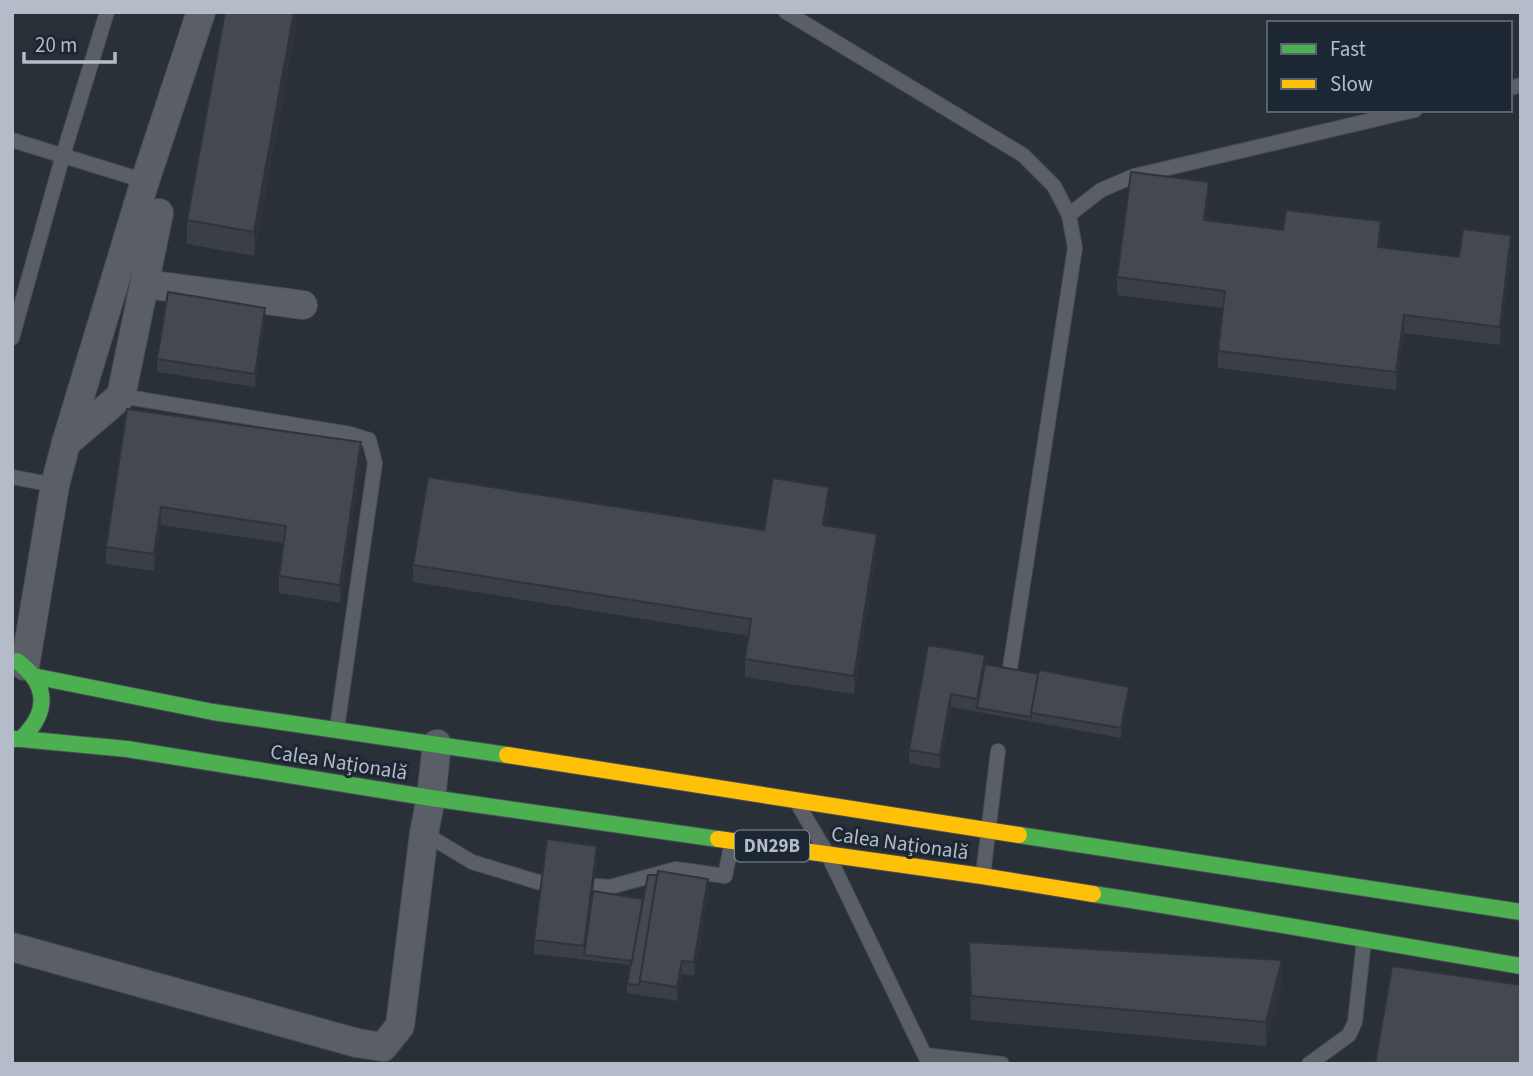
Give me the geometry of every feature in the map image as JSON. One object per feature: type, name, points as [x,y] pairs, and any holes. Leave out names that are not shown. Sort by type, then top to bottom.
[{"type":"main road","name":"Calea Națională","points":[[23,667],[214,712],[1521,912]]},
{"type":"main road","name":"DN29B","points":[[17,739],[31,728],[40,715],[42,702],[39,687],[23,667]]},
{"type":"main road","name":"Calea Națională","points":[[17,739],[127,749],[431,798],[982,876],[1253,919],[1521,966]]},
{"type":"street","points":[[23,667],[55,485],[66,443],[145,181],[201,12]]},
{"type":"street","points":[[66,443],[121,396],[159,213]]},
{"type":"street","points":[[145,284],[303,305]]},
{"type":"street","points":[[12,947],[357,1043],[383,1047],[400,1026],[437,744]]},
{"type":"lane","points":[[12,338],[63,155],[107,12]]},
{"type":"lane","points":[[786,12],[1023,155],[1054,186],[1069,215],[1075,248],[1005,695]]},
{"type":"lane","points":[[1069,215],[1101,190],[1134,176],[1406,112]]},
{"type":"lane","points":[[12,139],[145,181]]},
{"type":"lane","points":[[121,396],[350,434],[369,440],[375,463],[337,730]]},
{"type":"lane","points":[[12,477],[55,485]]},
{"type":"lane","points":[[982,876],[998,751]]},
{"type":"lane","points":[[796,801],[828,855],[927,1060],[1002,1064]]},
{"type":"lane","points":[[424,833],[472,862],[538,882],[610,887],[676,869],[725,876],[732,840]]},
{"type":"lane","points":[[1309,1064],[1349,1035],[1355,1022],[1364,940]]},
{"type":"building","points":[[225,12],[294,12],[254,232],[187,220]]},
{"type":"building","points":[[1131,172],[1209,182],[1204,220],[1283,230],[1286,210],[1381,221],[1378,247],[1459,257],[1463,229],[1511,235],[1500,327],[1404,315],[1396,372],[1218,351],[1225,291],[1117,277]]},
{"type":"building","points":[[168,292],[265,308],[255,374],[157,359]]},
{"type":"building","points":[[127,409],[361,442],[340,585],[279,576],[286,526],[161,507],[154,554],[106,547]]},
{"type":"building","points":[[428,477],[764,530],[773,478],[829,487],[823,525],[877,534],[854,676],[745,659],[751,619],[413,565]]},
{"type":"building","points":[[928,645],[985,655],[977,699],[951,694],[940,755],[909,750]]},
{"type":"building","points":[[985,664],[1038,674],[1031,717],[977,708]]},
{"type":"building","points":[[1039,670],[1129,687],[1121,728],[1031,713]]},
{"type":"building","points":[[547,839],[597,846],[584,946],[534,940]]},
{"type":"building","points":[[658,871],[708,879],[694,962],[682,961],[677,987],[639,981]]},
{"type":"building","points":[[648,875],[657,875],[639,985],[627,984]]},
{"type":"building","points":[[593,891],[643,899],[632,961],[584,955]]},
{"type":"building","points":[[969,942],[1282,960],[1266,1022],[971,996]]},
{"type":"building","points":[[1392,966],[1521,985],[1521,1064],[1375,1064]]},
{"type":"traffic: fast","points":[[12,739],[21,739],[30,729],[37,719],[42,699],[35,680],[17,661]]},
{"type":"traffic: fast","points":[[33,676],[213,712],[507,755]]},
{"type":"traffic: fast","points":[[21,739],[127,749],[431,798],[718,839]]},
{"type":"traffic: fast","points":[[1019,835],[1521,912]]},
{"type":"traffic: fast","points":[[1093,894],[1521,966]]},
{"type":"traffic: slow","points":[[507,755],[1019,835]]},
{"type":"traffic: slow","points":[[718,839],[1093,894]]}]
